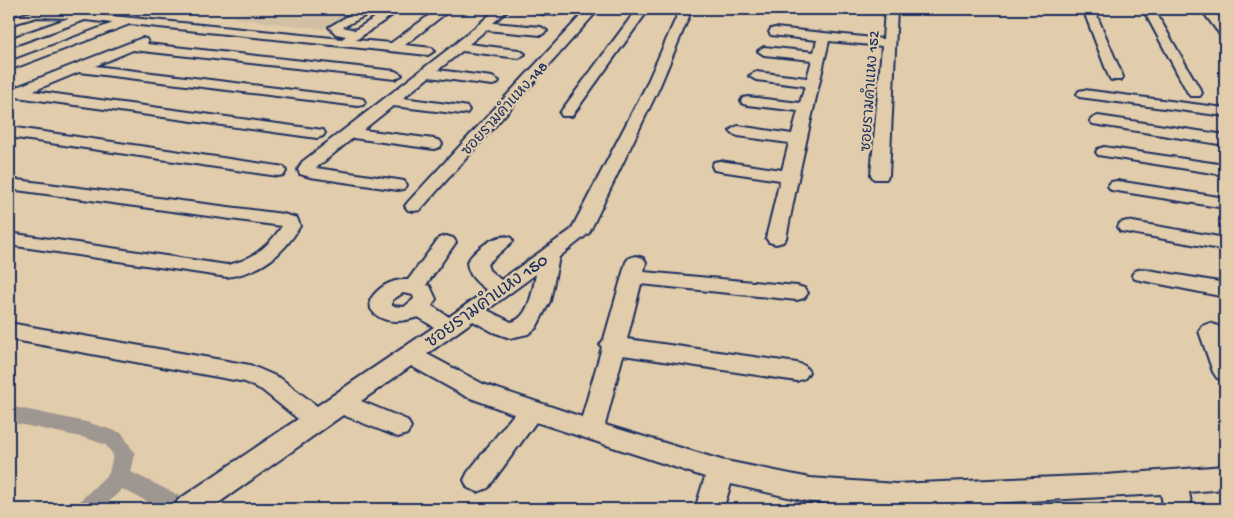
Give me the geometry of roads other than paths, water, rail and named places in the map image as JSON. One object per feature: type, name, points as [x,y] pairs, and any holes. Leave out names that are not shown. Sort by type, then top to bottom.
[{"type":"street","points":[[357,34],[340,31],[335,27],[361,12],[372,9]]},
{"type":"street","points":[[387,9],[395,9]]},
{"type":"street","points":[[344,42],[395,9]]},
{"type":"street","points":[[394,47],[445,9]]},
{"type":"street","points":[[398,185],[306,170],[308,166],[503,9]]},
{"type":"street","points":[[534,9],[560,11]]},
{"type":"street","name":"ซอยรามคำแหง 148","points":[[414,206],[593,9]]},
{"type":"street","points":[[566,113],[644,9]]},
{"type":"street","name":"ซอยรามคำแหง 150","points":[[188,509],[450,327],[579,233],[652,88],[686,9]]},
{"type":"street","name":"ซอยรามคำแหง 152","points":[[880,175],[891,9]]},
{"type":"street","points":[[1088,9],[1116,77]]},
{"type":"street","points":[[1148,9],[1195,93]]},
{"type":"street","points":[[1207,9],[1225,33]]},
{"type":"street","points":[[9,22],[36,14],[57,11],[86,16],[428,51]]},
{"type":"street","points":[[9,43],[86,16]]},
{"type":"street","points":[[9,66],[132,20]]},
{"type":"street","points":[[11,94],[183,25]]},
{"type":"street","points":[[484,26],[541,31]]},
{"type":"street","points":[[775,32],[889,43]]},
{"type":"street","points":[[776,238],[789,176],[824,38]]},
{"type":"street","points":[[131,46],[395,75]]},
{"type":"street","points":[[458,47],[519,54]]},
{"type":"street","points":[[764,51],[820,57]]},
{"type":"street","points":[[79,68],[358,102]]},
{"type":"street","points":[[425,73],[492,81]]},
{"type":"street","points":[[756,76],[814,83]]},
{"type":"street","points":[[11,94],[317,133]]},
{"type":"street","points":[[1084,94],[1225,112]]},
{"type":"street","points":[[390,101],[462,110]]},
{"type":"street","points":[[748,101],[806,108]]},
{"type":"street","points":[[1098,122],[1225,140]]},
{"type":"street","points":[[738,131],[799,140]]},
{"type":"street","points":[[9,132],[278,170]]},
{"type":"street","points":[[350,133],[434,144]]},
{"type":"street","points":[[1104,152],[1225,170]]},
{"type":"street","points":[[720,166],[789,176]]},
{"type":"street","points":[[9,184],[283,220],[290,222],[291,226],[285,237],[264,257],[249,267],[227,271],[9,239]]},
{"type":"street","points":[[1116,186],[1225,203]]},
{"type":"street","points":[[1126,227],[1225,244]]},
{"type":"street","points":[[501,290],[481,275],[477,268],[477,262],[503,241]]},
{"type":"street","points":[[414,286],[446,242]]},
{"type":"street","points":[[471,311],[510,330],[530,323],[537,313],[550,254]]},
{"type":"street","points":[[591,430],[612,344],[634,270],[797,293]]},
{"type":"street","points":[[1142,275],[1225,290]]},
{"type":"street","points":[[414,286],[423,291],[425,295],[423,304],[419,308],[406,314],[392,314],[386,312],[380,305],[380,300],[388,292],[400,287],[414,286]]},
{"type":"street","points":[[419,308],[450,327]]},
{"type":"street","points":[[9,330],[250,374],[271,384],[317,420]]},
{"type":"street","points":[[1210,330],[1225,372]]},
{"type":"street","points":[[612,344],[797,372]]},
{"type":"street","points":[[410,354],[474,390],[531,410],[721,471],[810,490],[896,496],[1105,487],[1225,478]]},
{"type":"street","points":[[340,403],[398,427]]},
{"type":"street","points":[[478,480],[531,410]]},
{"type":"street","points":[[709,509],[721,471]]},
{"type":"street","points":[[1173,482],[1178,509]]},
{"type":"waterway","points":[[9,414],[86,430],[114,439],[124,454],[119,477]]},
{"type":"waterway","points":[[87,509],[119,477]]},
{"type":"waterway","points":[[119,477],[174,504]]}]
